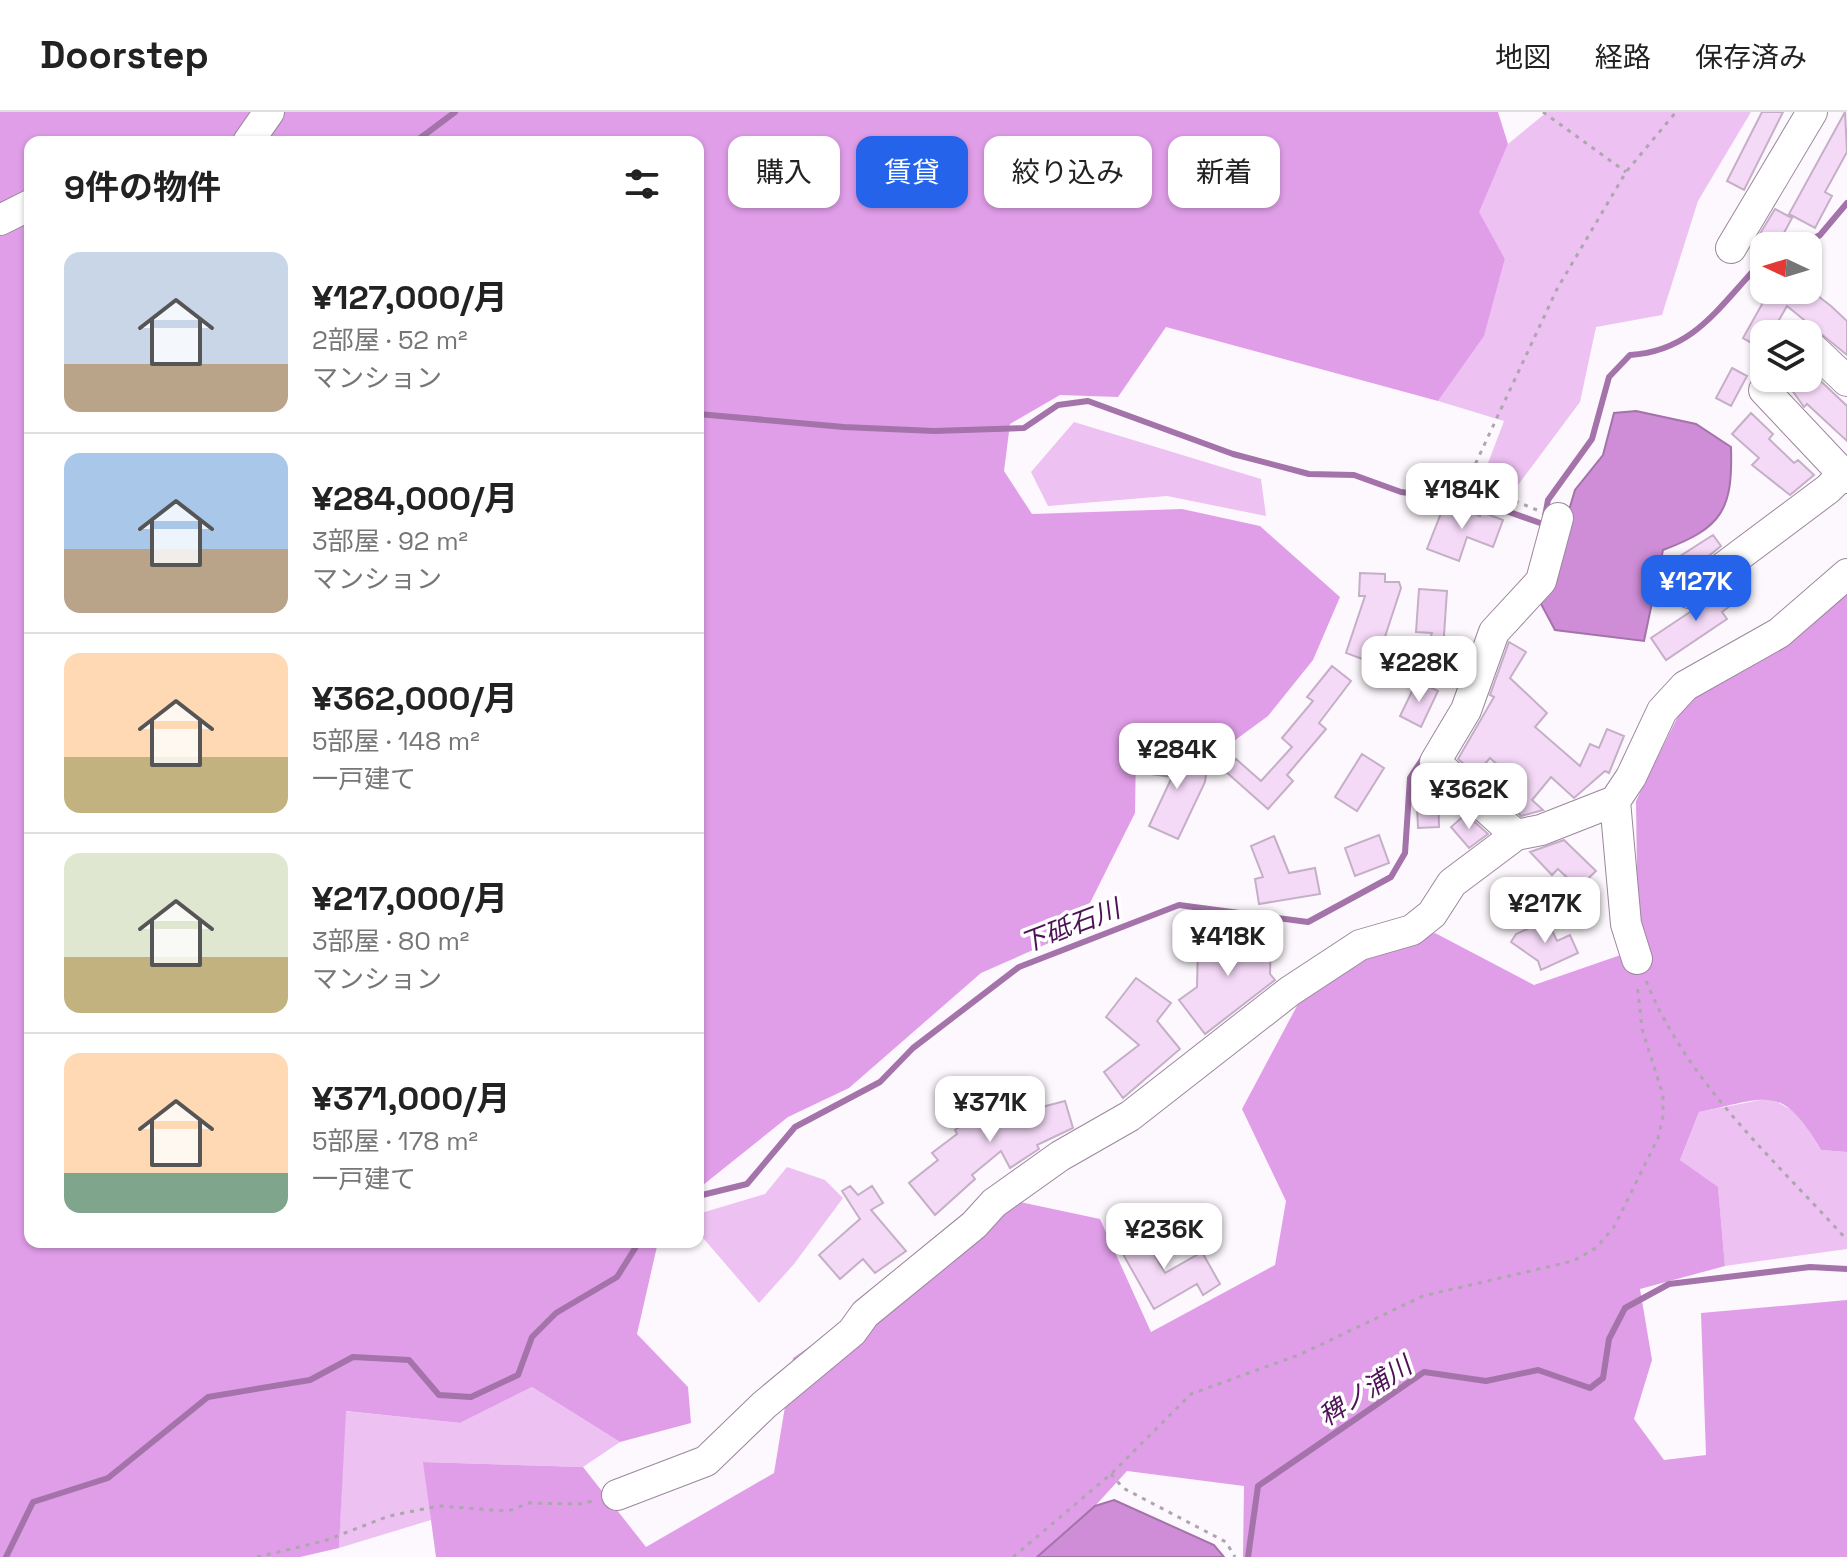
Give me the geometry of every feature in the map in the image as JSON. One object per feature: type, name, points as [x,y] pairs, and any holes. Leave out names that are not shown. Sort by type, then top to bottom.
[{"type":"street","points":[[252,136],[269,112]]},
{"type":"street","points":[[1731,248],[1812,112]]},
{"type":"street","points":[[0,220],[24,208]]},
{"type":"street","points":[[1822,357],[1847,381]]},
{"type":"street","points":[[1689,593],[1845,476],[1766,392]]},
{"type":"street","points":[[1516,835],[1425,755],[1466,710],[1494,632],[1541,581],[1548,514]]},
{"type":"street","points":[[617,1495],[706,1461],[764,1405],[852,1332],[865,1314],[974,1225],[994,1203],[1060,1156],[1130,1116],[1290,991],[1360,945],[1412,930],[1432,914],[1452,883],[1516,835],[1541,830],[1615,801],[1631,777],[1662,711],[1685,686],[1779,633],[1847,574]]},
{"type":"street","points":[[1615,801],[1626,924],[1637,959]]},
{"type":"path","points":[[1543,112],[1626,172]]},
{"type":"path","points":[[1548,514],[1473,484],[1473,469],[1557,289],[1626,172],[1676,112]]},
{"type":"path","points":[[1637,959],[1660,1014],[1695,1072],[1847,1240]]},
{"type":"path","points":[[1013,1557],[1111,1474],[1191,1394],[1301,1354],[1423,1296],[1573,1261],[1596,1248],[1614,1227],[1658,1138],[1663,1116],[1663,1095],[1636,998],[1637,959]]},
{"type":"path","points":[[1111,1474],[1123,1488],[1226,1542],[1235,1557]]},
{"type":"path","points":[[257,1557],[324,1541],[389,1516],[439,1506],[508,1511],[529,1503],[579,1504],[617,1495]]},
{"type":"shaded area","points":[[0,112],[1498,112],[1508,144],[1479,212],[1505,259],[1484,336],[1438,401],[1166,327],[1118,397],[1060,395],[1010,424],[1004,471],[1032,514],[1182,509],[1260,526],[1340,597],[1313,660],[1268,716],[1223,749],[1198,753],[1136,751],[1135,813],[1076,931],[981,973],[849,1088],[788,1117],[704,1184],[704,136],[24,136],[24,1248],[657,1248],[637,1334],[688,1387],[691,1423],[620,1442],[532,1387],[460,1423],[346,1411],[339,1548],[300,1557],[0,1557]]},
{"type":"shaded area","points":[[1547,112],[1751,112],[1698,201],[1662,315],[1596,327],[1580,402],[1518,485],[1482,479],[1504,421],[1438,401],[1484,335],[1505,259],[1478,212],[1508,144]]},
{"type":"shaded area","points":[[1636,411],[1696,424],[1731,447],[1730,487],[1726,501],[1711,524],[1683,542],[1663,550],[1644,641],[1555,630],[1541,604],[1575,490],[1603,455],[1614,413]]},
{"type":"shaded area","points":[[1074,422],[1261,479],[1266,516],[1167,496],[1048,506],[1031,472]]},
{"type":"shaded area","points":[[1847,594],[1847,1152],[1821,1150],[1795,1113],[1771,1100],[1742,1102],[1699,1112],[1680,1160],[1718,1187],[1725,1266],[1640,1289],[1652,1360],[1634,1419],[1664,1460],[1706,1455],[1701,1313],[1847,1300],[1847,1557],[1243,1557],[1244,1486],[1127,1471],[1095,1506],[1037,1557],[436,1557],[423,1462],[583,1467],[646,1547],[774,1473],[793,1358],[1020,1202],[1100,1219],[1151,1332],[1275,1265],[1286,1201],[1242,1109],[1298,1004],[1380,948],[1435,933],[1534,985],[1638,949],[1636,801],[1689,694],[1826,611]]},
{"type":"shaded area","points":[[1770,1098],[1799,1114],[1821,1150],[1847,1152],[1847,1249],[1725,1266],[1718,1188],[1680,1160],[1699,1112]]},
{"type":"shaded area","points":[[787,1167],[825,1180],[843,1198],[794,1264],[759,1303],[704,1239],[704,1212],[765,1194]]},
{"type":"shaded area","points":[[532,1387],[620,1442],[583,1467],[424,1462],[431,1520],[339,1548],[345,1411],[460,1423]]},
{"type":"shaded area","points":[[1114,1500],[1214,1545],[1224,1557],[1037,1557],[1095,1506]]},
{"type":"building","points":[[1762,112],[1783,112],[1744,190],[1727,181]]},
{"type":"building","points":[[1845,112],[1847,152],[1825,192],[1832,196],[1815,228],[1789,214]]},
{"type":"building","points":[[1775,209],[1792,218],[1784,232],[1761,232]]},
{"type":"building","points":[[1822,299],[1847,321],[1847,355],[1822,335],[1822,320],[1804,320],[1787,306],[1779,320],[1753,320],[1762,304],[1822,304]]},
{"type":"building","points":[[1750,326],[1750,342],[1743,338]]},
{"type":"building","points":[[1732,368],[1747,376],[1731,406],[1716,398]]},
{"type":"building","points":[[1822,382],[1847,406],[1847,441],[1807,404],[1804,407],[1793,392],[1822,392]]},
{"type":"building","points":[[1751,413],[1773,434],[1769,439],[1794,463],[1798,460],[1814,475],[1790,495],[1752,465],[1759,458],[1732,434]]},
{"type":"building","points":[[1445,503],[1480,516],[1482,512],[1503,520],[1493,547],[1467,537],[1459,561],[1427,549]]},
{"type":"building","points":[[1713,535],[1721,546],[1675,583],[1663,567]]},
{"type":"building","points":[[1360,573],[1385,574],[1385,582],[1399,582],[1401,588],[1376,664],[1346,653],[1365,596],[1359,596]]},
{"type":"building","points":[[1732,584],[1742,597],[1722,612],[1727,619],[1666,660],[1651,638]]},
{"type":"building","points":[[1419,589],[1447,591],[1443,650],[1432,680],[1417,675],[1432,633],[1416,632]]},
{"type":"building","points":[[1509,642],[1526,652],[1510,678],[1547,713],[1535,727],[1580,766],[1590,744],[1599,748],[1607,729],[1624,736],[1609,773],[1605,771],[1574,798],[1551,777],[1532,800],[1543,810],[1521,816],[1507,798],[1519,784],[1490,758],[1476,774],[1458,759],[1494,697],[1490,695]]},
{"type":"building","points":[[1332,666],[1351,681],[1319,723],[1326,729],[1287,775],[1293,781],[1268,809],[1225,771],[1236,759],[1261,781],[1292,747],[1282,738],[1313,701],[1307,697]]},
{"type":"building","points":[[1417,681],[1438,691],[1421,727],[1400,716]]},
{"type":"building","points":[[1362,754],[1384,768],[1357,811],[1335,797]]},
{"type":"building","points":[[1146,756],[1208,760],[1205,782],[1178,839],[1149,826],[1172,777],[1143,773]]},
{"type":"building","points":[[1424,776],[1438,788],[1439,827],[1418,828],[1416,785]]},
{"type":"building","points":[[1466,814],[1488,834],[1469,848],[1451,827]]},
{"type":"building","points":[[1379,835],[1389,863],[1355,876],[1345,848]]},
{"type":"building","points":[[1274,836],[1289,873],[1315,868],[1320,894],[1259,904],[1255,879],[1263,877],[1251,846]]},
{"type":"building","points":[[1564,840],[1596,871],[1578,888],[1558,869],[1552,875],[1530,852]]},
{"type":"building","points":[[1547,920],[1557,941],[1570,935],[1578,953],[1541,970],[1538,961],[1511,942],[1516,934]]},
{"type":"building","points":[[1213,936],[1271,937],[1270,974],[1275,980],[1205,1034],[1179,1000],[1197,987],[1198,944],[1213,944]]},
{"type":"building","points":[[1136,978],[1171,1003],[1157,1021],[1180,1049],[1123,1098],[1104,1072],[1139,1045],[1106,1017]]},
{"type":"building","points":[[1022,1082],[1038,1108],[1065,1101],[1073,1128],[1037,1145],[1039,1149],[1010,1168],[1001,1151],[972,1175],[975,1179],[935,1215],[909,1183],[938,1160],[932,1153],[957,1134],[955,1130]]},
{"type":"building","points":[[850,1186],[858,1195],[872,1186],[883,1203],[871,1210],[906,1251],[875,1273],[863,1259],[840,1279],[819,1255],[860,1219],[842,1191]]},
{"type":"building","points":[[1138,1227],[1165,1273],[1202,1252],[1220,1284],[1203,1295],[1197,1284],[1154,1309],[1115,1240]]},
{"type":"waterway","points":[[423,136],[455,112]]},
{"type":"waterway","name":"下砥石川","points":[[1822,233],[1847,203]]},
{"type":"waterway","name":"下砥石川","points":[[1545,516],[1548,500],[1592,439],[1609,377],[1630,355],[1670,346],[1686,337],[1714,314],[1750,274]]},
{"type":"waterway","points":[[704,415],[844,427],[934,431],[1024,428],[1058,405],[1088,401],[1233,454],[1309,474],[1354,475],[1401,492],[1481,502],[1543,524]]},
{"type":"waterway","name":"下砥石川","points":[[704,1195],[747,1184],[795,1127],[880,1082],[913,1048],[1019,967],[1179,905],[1308,922],[1391,877],[1405,853],[1410,778],[1423,758]]},
{"type":"waterway","points":[[6,1557],[33,1502],[108,1478],[208,1397],[310,1380],[353,1357],[409,1360],[439,1395],[471,1397],[518,1375],[532,1337],[556,1313],[617,1277],[635,1248]]},
{"type":"waterway","name":"稗ノ浦川","points":[[1248,1557],[1258,1486],[1424,1372],[1486,1381],[1538,1370],[1590,1388],[1603,1378],[1609,1339],[1625,1308],[1669,1284],[1810,1267],[1847,1269]]}]
